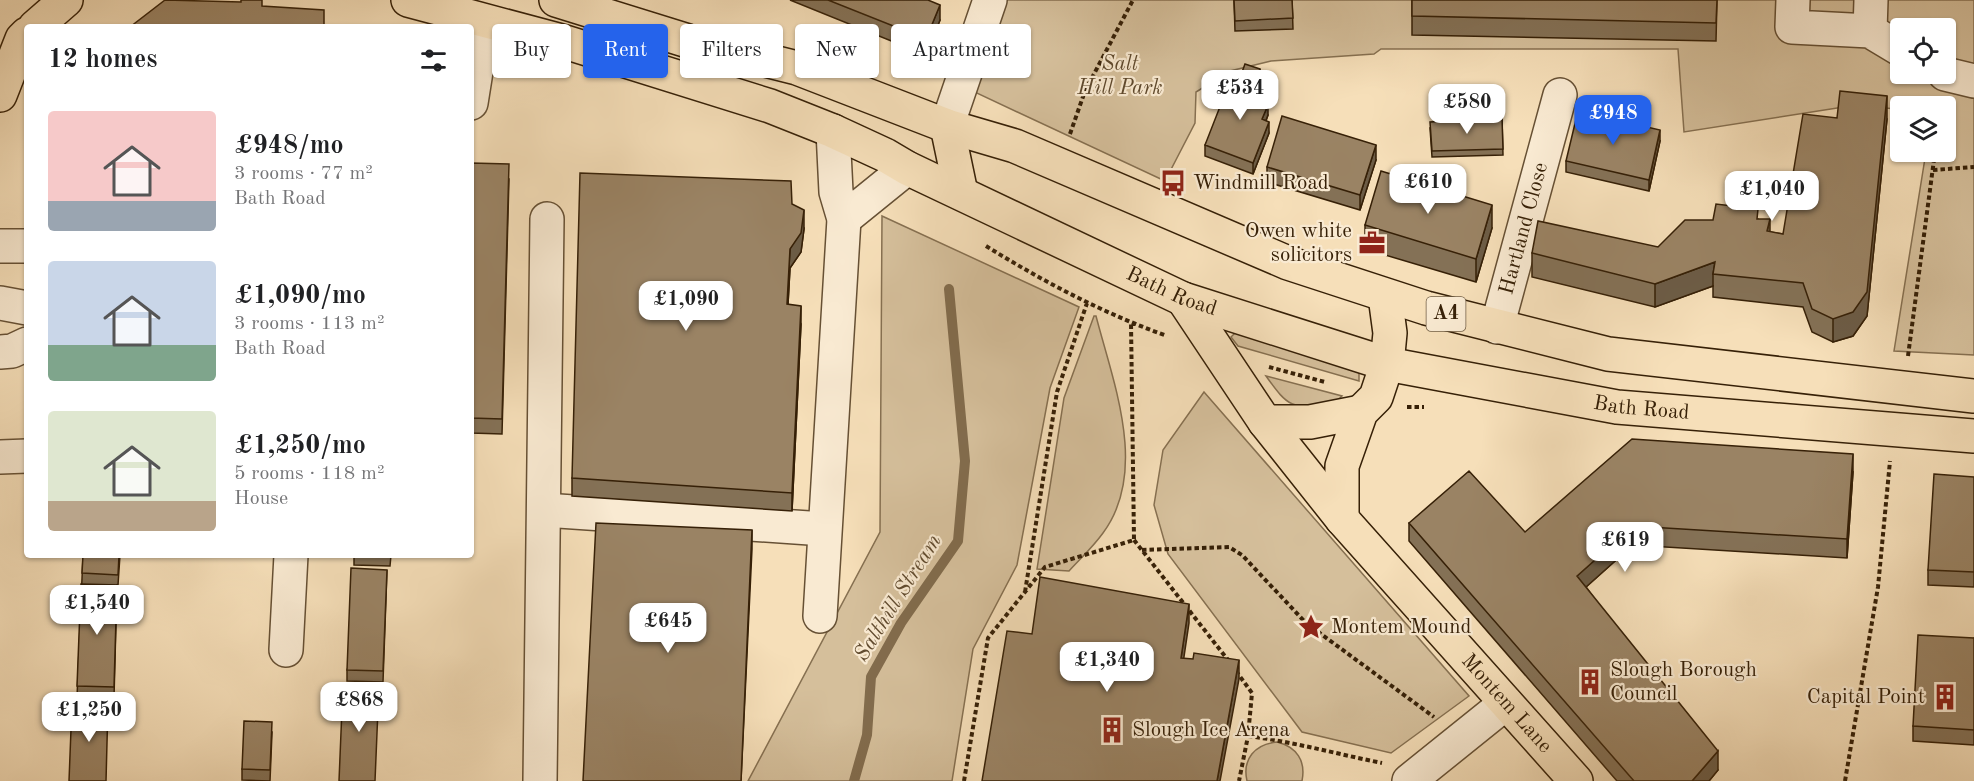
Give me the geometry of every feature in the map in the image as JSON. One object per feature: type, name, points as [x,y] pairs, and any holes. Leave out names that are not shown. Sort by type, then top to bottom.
[{"type":"main road","points":[[38,24],[66,0]]},
{"type":"main road","name":"Bath Road","points":[[408,0],[496,24]]},
{"type":"main road","points":[[563,1],[564,24]]},
{"type":"main road","name":"A4","points":[[563,1],[680,38]]},
{"type":"main road","points":[[0,95],[24,37]]},
{"type":"main road","name":"Bath Road","points":[[571,44],[770,106],[885,155],[907,168],[1183,299],[1387,364],[1617,407],[1974,436]]},
{"type":"main road","points":[[675,78],[680,64]]},
{"type":"main road","name":"A4","points":[[783,65],[946,126],[1015,146],[1288,263],[1385,296],[1497,327],[1608,354],[1974,396]]},
{"type":"main road","points":[[946,126],[962,193]]},
{"type":"main road","points":[[1342,519],[1342,466],[1387,364],[1390,333],[1385,296]]},
{"type":"main road","name":"Montem Lane","points":[[1183,299],[1265,422],[1342,519],[1576,781]]},
{"type":"main road","points":[[1265,422],[1310,422],[1369,404]]},
{"type":"street","points":[[946,126],[990,0]]},
{"type":"street","points":[[1793,0],[1792,27],[1870,16],[1890,38]]},
{"type":"street","points":[[474,84],[484,21]]},
{"type":"street","points":[[1956,77],[1974,81]]},
{"type":"street","name":"Hartland Close","points":[[1497,327],[1560,95]]},
{"type":"street","points":[[820,616],[844,219],[836,192],[833,131]]},
{"type":"street","points":[[844,219],[907,168]]},
{"type":"street","points":[[540,781],[547,219]]},
{"type":"street","points":[[0,246],[24,246]]},
{"type":"street","points":[[0,303],[24,307]]},
{"type":"street","points":[[0,352],[12,351],[24,345]]},
{"type":"street","points":[[0,458],[24,456]]},
{"type":"street","points":[[544,510],[824,529]]},
{"type":"street","points":[[286,650],[291,558]]},
{"type":"street","points":[[1415,776],[1506,703]]},
{"type":"path","points":[[1068,137],[1085,92],[1133,0]]},
{"type":"path","points":[[1904,389],[1934,162]]},
{"type":"path","points":[[1933,170],[1974,167]]},
{"type":"path","points":[[978,241],[1062,292],[1131,323],[1172,337]]},
{"type":"path","points":[[1025,593],[1057,392],[1088,303]]},
{"type":"path","points":[[1131,323],[1134,540],[1252,693],[1248,736],[1239,781]]},
{"type":"path","points":[[1220,353],[1369,404]]},
{"type":"path","points":[[1845,781],[1878,587],[1894,430]]},
{"type":"path","points":[[964,781],[987,638],[1046,567],[1134,540]]},
{"type":"path","points":[[1142,550],[1229,547],[1242,555],[1306,623],[1329,641],[1444,724],[1471,732]]},
{"type":"path","points":[[1248,736],[1298,742],[1320,751],[1415,776]]},
{"type":"green space","name":"Salt Hill Park","points":[[1004,0],[1974,0],[1974,355],[1894,351],[1924,162],[1956,162],[1956,96],[1890,96],[1890,108],[1850,106],[1684,132],[1678,49],[1381,49],[1374,54],[1271,61],[1230,71],[1196,92],[1195,123],[1165,181],[966,88],[970,78],[1031,78],[1031,24],[994,24]]},
{"type":"green space","points":[[882,216],[1079,307],[1050,388],[1017,565],[973,649],[952,781],[748,781],[880,532]]},
{"type":"green space","points":[[1094,316],[1096,316],[1118,397],[1125,454],[1124,482],[1117,509],[1103,533],[1069,571],[1037,569],[1064,398]]},
{"type":"green space","points":[[1235,333],[1359,371],[1359,381],[1238,346],[1231,337]]},
{"type":"green space","points":[[1266,376],[1342,396],[1334,404],[1300,406],[1287,401]]},
{"type":"green space","points":[[1204,392],[1469,696],[1391,753],[1302,732],[1168,554],[1154,505],[1163,450]]},
{"type":"green space","points":[[1277,742],[1295,751],[1303,767],[1302,781],[1247,781],[1246,766],[1252,754],[1262,746]]},
{"type":"building","points":[[165,0],[241,2],[241,0],[262,0],[262,6],[324,10],[324,24],[134,24]]},
{"type":"building","points":[[828,0],[928,0],[940,5],[932,24],[891,25]]},
{"type":"building","points":[[1234,0],[1292,0],[1293,18],[1235,21]]},
{"type":"building","points":[[1412,0],[1717,0],[1716,23],[1412,16]]},
{"type":"building","points":[[1245,64],[1260,69],[1250,97],[1268,105],[1262,119],[1269,122],[1253,163],[1205,145],[1223,99],[1231,102]]},
{"type":"building","points":[[1840,91],[1887,96],[1867,292],[1853,312],[1833,319],[1812,309],[1803,283],[1713,274],[1715,262],[1655,284],[1532,253],[1538,221],[1658,247],[1685,220],[1713,220],[1716,204],[1758,209],[1757,219],[1770,219],[1767,231],[1783,234],[1803,114],[1837,118]]},
{"type":"building","points":[[1578,111],[1660,130],[1649,180],[1566,161]]},
{"type":"building","points":[[1282,116],[1376,145],[1360,195],[1267,167]]},
{"type":"building","points":[[1502,118],[1503,149],[1432,151],[1430,122]]},
{"type":"building","points":[[474,163],[509,164],[502,419],[474,418]]},
{"type":"building","points":[[1381,171],[1492,205],[1476,259],[1365,225]]},
{"type":"building","points":[[580,173],[791,181],[792,204],[804,210],[801,233],[790,249],[787,304],[801,306],[792,493],[572,478]]},
{"type":"building","name":"Slough Borough Council","points":[[1632,439],[1853,454],[1847,539],[1633,526],[1577,576],[1718,751],[1692,781],[1634,781],[1409,523],[1469,471],[1525,532]]},
{"type":"building","points":[[1934,474],[1974,477],[1974,572],[1928,570]]},
{"type":"building","points":[[596,523],[752,530],[741,781],[583,781]]},
{"type":"building","points":[[83,558],[119,558],[118,575],[82,573]]},
{"type":"building","points":[[351,568],[387,570],[383,671],[347,670]]},
{"type":"building","name":"Slough Ice Arena","points":[[1040,577],[1189,604],[1181,658],[1193,659],[1194,653],[1239,660],[1217,781],[982,781],[1007,631],[1032,634]]},
{"type":"building","points":[[81,584],[117,585],[114,687],[77,686]]},
{"type":"building","name":"Capital Point","points":[[1918,635],[1974,638],[1974,730],[1913,726]]},
{"type":"building","points":[[343,684],[379,685],[375,781],[339,781]]},
{"type":"building","points":[[72,704],[108,705],[106,781],[69,781]]},
{"type":"building","points":[[244,721],[272,722],[270,770],[242,769]]},
{"type":"waterway","name":"Salthill Stream","points":[[854,781],[867,735],[871,677],[901,623],[958,541],[965,461],[949,289]]},
{"type":"place","name":"Windmill Road","points":[[1173,183]]},
{"type":"place","name":"Owen white solicitors","points":[[1372,243]]},
{"type":"place","name":"Montem Mound","points":[[1311,627]]},
{"type":"place","name":"Slough Borough Council","points":[[1590,682]]},
{"type":"place","name":"Capital Point","points":[[1945,697]]},
{"type":"place","name":"Slough Ice Arena","points":[[1112,730]]}]
